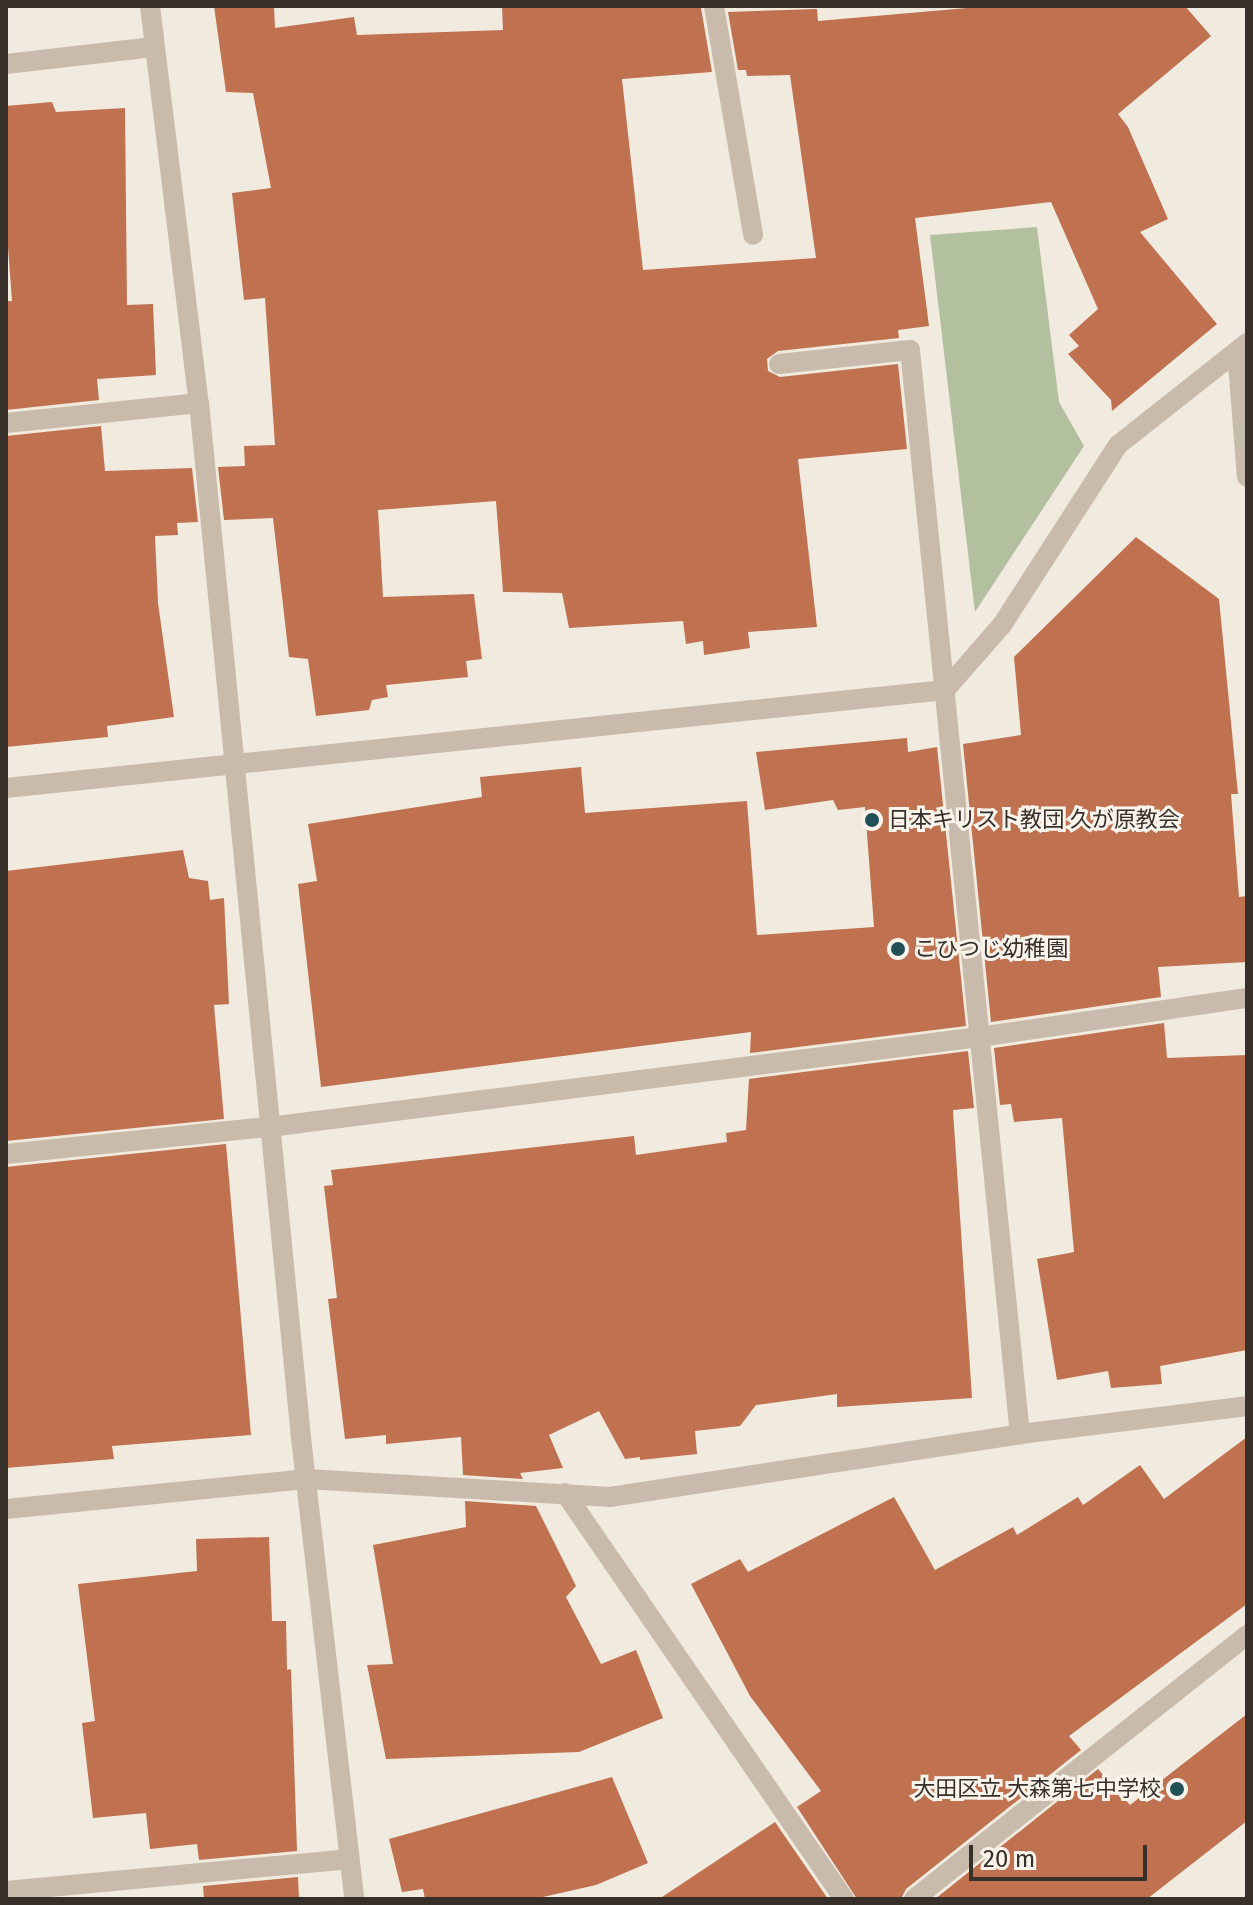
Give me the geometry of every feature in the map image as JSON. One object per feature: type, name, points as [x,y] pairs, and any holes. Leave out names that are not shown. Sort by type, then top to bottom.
[{"type":"street","points":[[150,6],[199,403],[269,1127],[354,1899]]},
{"type":"street","points":[[714,6],[753,235]]},
{"type":"street","points":[[6,64],[153,47]]},
{"type":"street","points":[[1242,347],[1247,477]]},
{"type":"street","points":[[6,788],[945,690],[1002,625],[1118,445],[1242,347]]},
{"type":"street","points":[[779,364],[910,350],[1020,1434]]},
{"type":"street","points":[[6,423],[199,403]]},
{"type":"street","points":[[6,1154],[269,1127],[979,1037],[1247,998]]},
{"type":"street","points":[[6,1509],[306,1479],[610,1497],[1020,1434],[1247,1406]]},
{"type":"street","points":[[565,1493],[844,1899]]},
{"type":"street","points":[[914,1899],[1247,1635]]},
{"type":"street","points":[[6,1891],[349,1859]]},
{"type":"green space","points":[[1037,227],[1059,402],[1084,446],[975,612],[930,235]]},
{"type":"building","points":[[214,6],[274,6],[275,28],[354,17],[357,35],[503,30],[502,6],[701,8],[712,72],[622,79],[643,270],[816,258],[790,75],[747,76],[746,70],[738,70],[728,12],[817,9],[818,21],[990,6],[1185,6],[1211,36],[1118,114],[1128,127],[1168,219],[1140,232],[1217,324],[1112,411],[1111,400],[1068,354],[1079,346],[1069,335],[1098,309],[1051,202],[915,218],[929,326],[898,330],[899,338],[778,351],[767,359],[768,371],[780,377],[898,364],[907,449],[798,459],[817,627],[748,632],[750,648],[704,655],[703,641],[686,644],[683,621],[569,628],[562,593],[503,592],[496,501],[378,510],[383,597],[474,594],[482,659],[466,661],[468,677],[386,685],[388,697],[372,700],[369,710],[316,716],[308,659],[289,657],[273,518],[224,520],[218,467],[245,466],[244,446],[275,445],[265,298],[244,300],[232,193],[271,188],[253,93],[226,92]]},
{"type":"building","points":[[52,102],[56,112],[125,108],[127,305],[153,304],[156,375],[97,379],[99,400],[6,410],[6,301],[12,301],[6,220],[6,106]]},
{"type":"building","points":[[101,426],[105,471],[192,468],[198,522],[177,523],[178,535],[155,536],[158,603],[174,717],[107,726],[108,737],[6,747],[6,436]]},
{"type":"building","points":[[1136,537],[1219,599],[1238,794],[1231,794],[1239,897],[1247,896],[1247,962],[1158,967],[1161,997],[991,1022],[963,744],[1021,735],[1014,657]]},
{"type":"building","points":[[907,738],[908,752],[937,747],[966,1026],[750,1053],[751,1032],[321,1087],[298,884],[317,881],[308,824],[482,797],[480,777],[581,767],[585,813],[747,801],[757,935],[874,927],[865,807],[838,810],[833,800],[765,810],[756,752]]},
{"type":"building","points":[[183,850],[189,878],[208,881],[210,900],[224,898],[229,1004],[214,1005],[224,1119],[6,1141],[6,871]]},
{"type":"building","points":[[1164,1023],[1167,1058],[1247,1055],[1247,1350],[1160,1366],[1162,1384],[1111,1388],[1108,1371],[1057,1380],[1037,1259],[1074,1252],[1062,1118],[1014,1122],[1011,1104],[1000,1105],[994,1048]]},
{"type":"building","points":[[968,1051],[974,1108],[953,1110],[972,1398],[837,1407],[837,1394],[756,1405],[740,1426],[695,1431],[697,1454],[640,1460],[640,1457],[625,1459],[599,1411],[549,1435],[563,1468],[520,1473],[523,1479],[463,1475],[461,1437],[386,1444],[386,1435],[345,1439],[328,1299],[337,1298],[324,1186],[333,1185],[331,1170],[634,1136],[636,1155],[727,1142],[726,1133],[746,1130],[749,1079]]},
{"type":"building","points":[[226,1144],[251,1435],[112,1446],[114,1459],[6,1468],[6,1167]]},
{"type":"building","points":[[1247,1437],[1247,1604],[1069,1736],[1081,1750],[906,1889],[901,1899],[857,1899],[797,1807],[821,1791],[750,1696],[691,1584],[740,1559],[748,1572],[894,1497],[935,1570],[1013,1527],[1017,1535],[1078,1497],[1083,1505],[1140,1465],[1164,1499]]},
{"type":"building","points":[[465,1501],[536,1506],[576,1586],[566,1597],[601,1664],[636,1650],[663,1718],[579,1752],[386,1759],[367,1665],[393,1664],[373,1545],[466,1527]]},
{"type":"building","points":[[269,1537],[272,1621],[286,1621],[287,1670],[291,1669],[297,1851],[199,1860],[197,1844],[150,1849],[146,1813],[93,1818],[82,1723],[95,1721],[78,1584],[197,1571],[196,1539]]},
{"type":"building","name":"大田区立 大森第七中学校","points":[[1247,1714],[1247,1821],[1147,1899],[935,1899],[1098,1769],[1130,1805]]},
{"type":"building","points":[[612,1777],[648,1863],[596,1885],[534,1899],[425,1899],[423,1889],[402,1892],[389,1839]]},
{"type":"building","points":[[775,1822],[828,1899],[659,1899]]},
{"type":"building","points":[[298,1877],[299,1899],[204,1899],[203,1886]]},
{"type":"place","name":"日本キリスト教団 久が原教会","points":[[872,820]]},
{"type":"place","name":"こひつじ幼稚園","points":[[898,949]]},
{"type":"place","name":"大田区立 大森第七中学校","points":[[1177,1789]]}]
